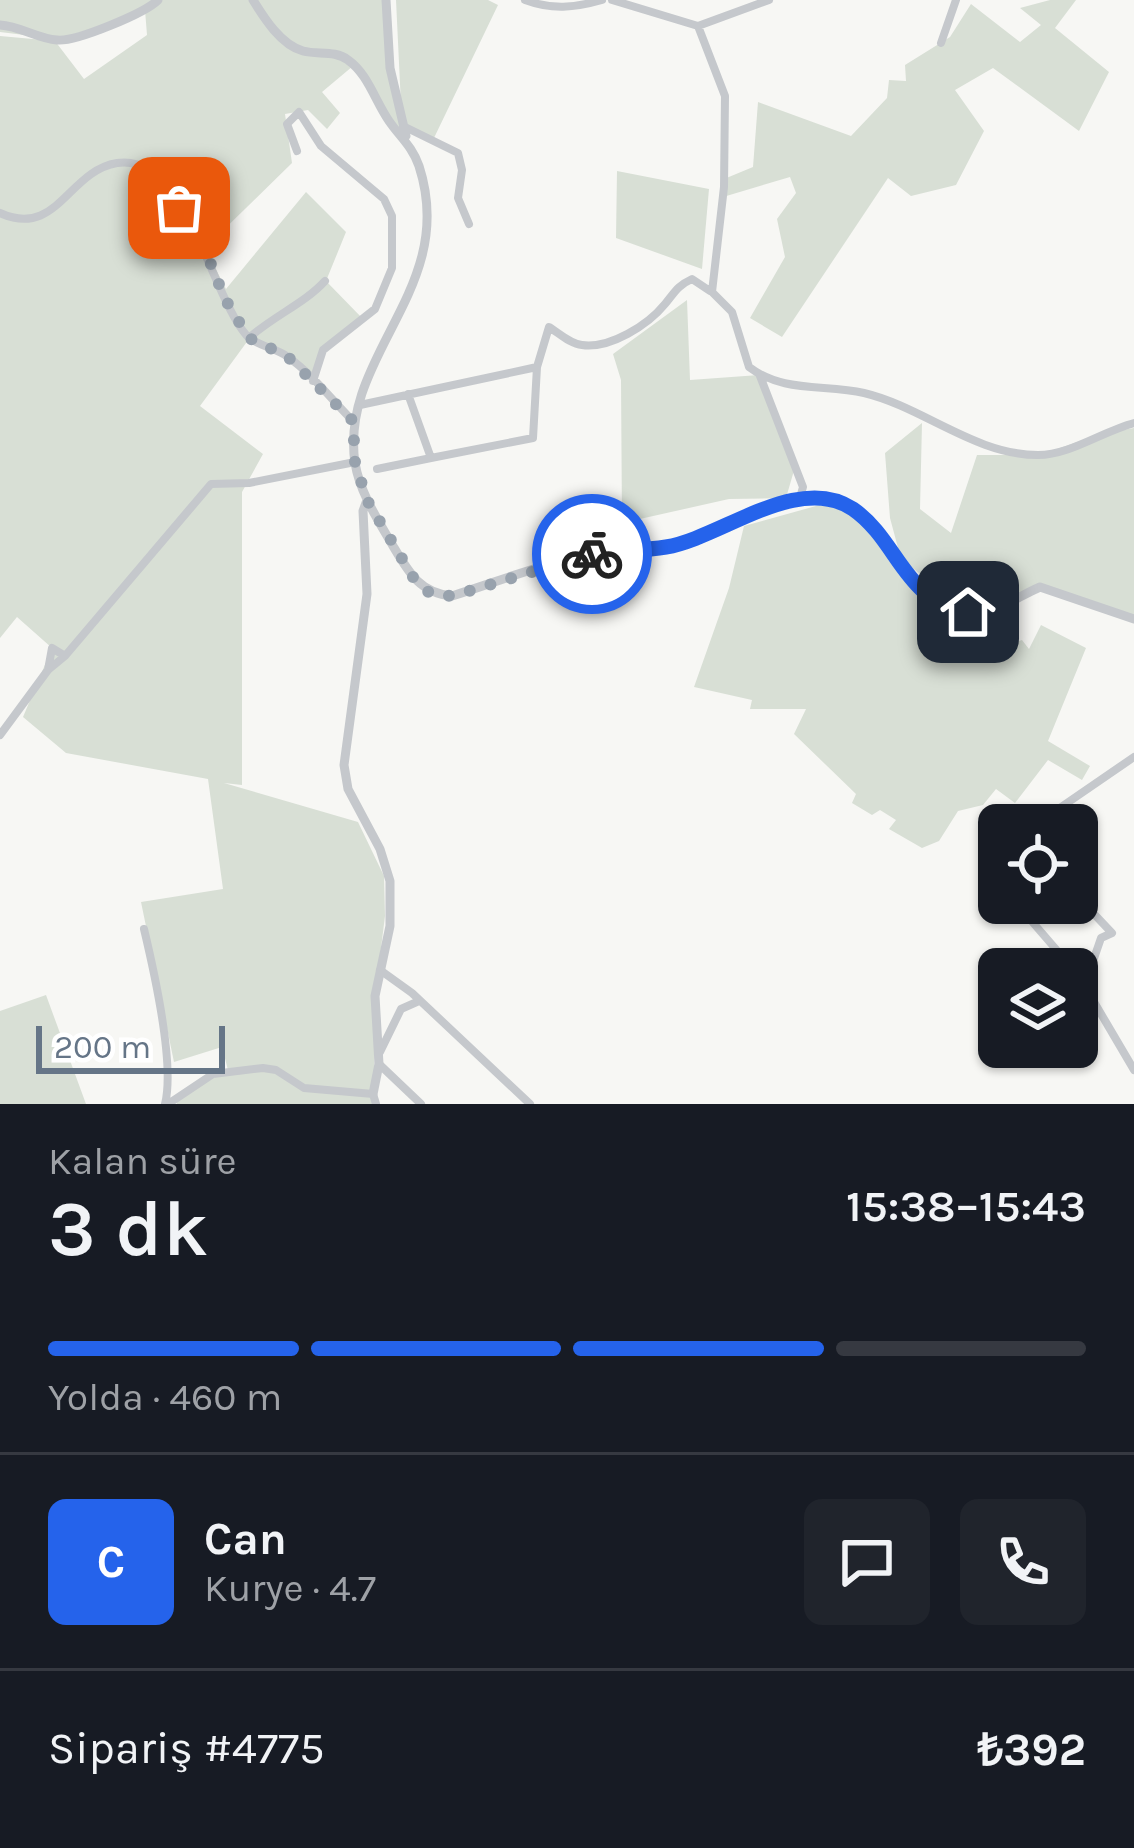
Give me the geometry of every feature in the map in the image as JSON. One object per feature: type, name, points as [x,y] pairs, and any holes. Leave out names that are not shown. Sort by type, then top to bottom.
[{"type":"street","points":[[0,25],[55,40],[72,39],[137,15],[158,0]]},
{"type":"street","points":[[253,0],[282,38],[299,51],[337,54],[348,60],[408,141]]},
{"type":"street","points":[[386,0],[390,68],[402,126],[425,190],[423,254],[408,300],[371,367],[353,421],[355,462],[367,500],[416,582],[431,594],[452,596],[584,556],[681,543],[752,513],[816,498],[850,507],[875,530],[908,578],[954,610],[978,614],[1040,587],[1134,619]]},
{"type":"street","points":[[525,0],[548,8],[602,0]]},
{"type":"street","points":[[612,0],[698,26],[770,0]]},
{"type":"street","points":[[941,43],[956,0]]},
{"type":"street","points":[[698,26],[725,96],[724,187],[712,292]]},
{"type":"street","points":[[297,151],[287,124],[299,112],[321,146],[384,200],[392,216],[392,268],[374,309],[323,350],[313,381]]},
{"type":"street","points":[[402,126],[458,153],[462,181],[458,198],[470,224]]},
{"type":"street","points":[[0,213],[17,221],[40,215],[59,208],[72,189],[92,174],[116,163],[146,165],[161,178],[200,237],[225,299],[249,338],[287,356],[353,421]]},
{"type":"street","points":[[377,469],[533,438],[537,367],[549,327],[580,345],[632,331],[665,305],[676,287],[692,279],[732,312],[749,367],[759,375],[791,385],[863,393],[963,435],[1040,455],[1134,423]]},
{"type":"street","points":[[249,338],[326,281]]},
{"type":"street","points":[[359,405],[537,367]]},
{"type":"street","points":[[759,375],[803,487],[816,498]]},
{"type":"street","points":[[408,394],[431,458]]},
{"type":"street","points":[[0,735],[48,670],[52,648],[65,656],[211,484],[249,483],[355,462]]},
{"type":"street","points":[[799,501],[803,487]]},
{"type":"street","points":[[166,1104],[213,1075],[263,1068],[276,1070],[304,1088],[375,1099],[379,1059],[375,996],[390,926],[388,867],[348,789],[344,765],[367,594],[363,511],[367,500]]},
{"type":"street","points":[[1066,804],[1134,757]]},
{"type":"street","points":[[1098,919],[1112,934],[1101,938],[1098,948]]},
{"type":"street","points":[[1035,924],[1056,948]]},
{"type":"street","points":[[144,928],[170,1086],[166,1104]]},
{"type":"street","points":[[380,970],[421,1001],[530,1104]]},
{"type":"street","points":[[379,1059],[400,1009],[421,1001]]},
{"type":"street","points":[[1098,1008],[1134,1070]]},
{"type":"street","points":[[379,1059],[421,1104]]},
{"type":"shaded area","points":[[0,0],[386,0],[401,134],[353,66],[322,92],[340,113],[327,129],[308,110],[285,114],[292,163],[205,248],[226,289],[306,192],[346,232],[326,281],[363,319],[323,350],[313,381],[287,356],[249,339],[200,406],[263,454],[242,492],[242,785],[224,783],[358,822],[384,876],[385,916],[375,996],[374,1104],[177,1104],[175,1099],[228,1070],[222,1047],[174,1062],[141,902],[223,889],[208,779],[66,753],[23,717],[52,648],[17,617],[0,638],[0,36],[55,41],[84,79],[147,35],[145,10],[65,40],[0,32]]},
{"type":"shaded area","points":[[396,0],[488,0],[498,5],[433,140],[402,126]]},
{"type":"shaded area","points":[[1050,0],[1076,0],[1055,28],[1109,72],[1079,131],[993,68],[955,90],[984,131],[956,185],[911,196],[888,178],[782,337],[750,318],[785,257],[777,219],[796,193],[790,177],[723,197],[724,179],[753,167],[758,102],[851,136],[887,98],[889,80],[906,81],[905,65],[950,37],[971,4],[1020,42],[1041,25],[1020,8]]},
{"type":"shaded area","points":[[617,171],[709,189],[702,269],[616,238]]},
{"type":"shaded area","points":[[687,300],[690,380],[759,375],[795,467],[786,498],[729,499],[622,523],[621,380],[613,354]]},
{"type":"shaded area","points":[[922,423],[920,509],[951,533],[977,455],[1040,455],[1100,434],[1134,428],[1134,623],[1040,588],[979,614],[984,634],[1001,647],[1022,640],[1029,649],[1041,625],[1086,648],[1048,741],[1090,766],[1082,780],[1048,760],[1015,803],[996,789],[984,804],[958,811],[939,841],[922,848],[889,829],[896,820],[880,810],[872,815],[852,803],[856,794],[794,734],[806,709],[750,709],[752,700],[694,687],[729,588],[744,526],[834,501],[866,527],[929,596],[966,610],[901,559],[890,518],[885,453]]},
{"type":"shaded area","points":[[46,995],[86,1104],[0,1104],[0,1011]]},
{"type":"way so far","points":[[179,208],[200,237],[225,299],[249,338],[287,356],[353,421],[361,486],[416,582],[431,594],[452,596],[592,554]]},
{"type":"route","points":[[592,554],[667,547],[752,513],[816,498],[850,507],[875,530],[908,578],[928,596],[968,612]]}]
